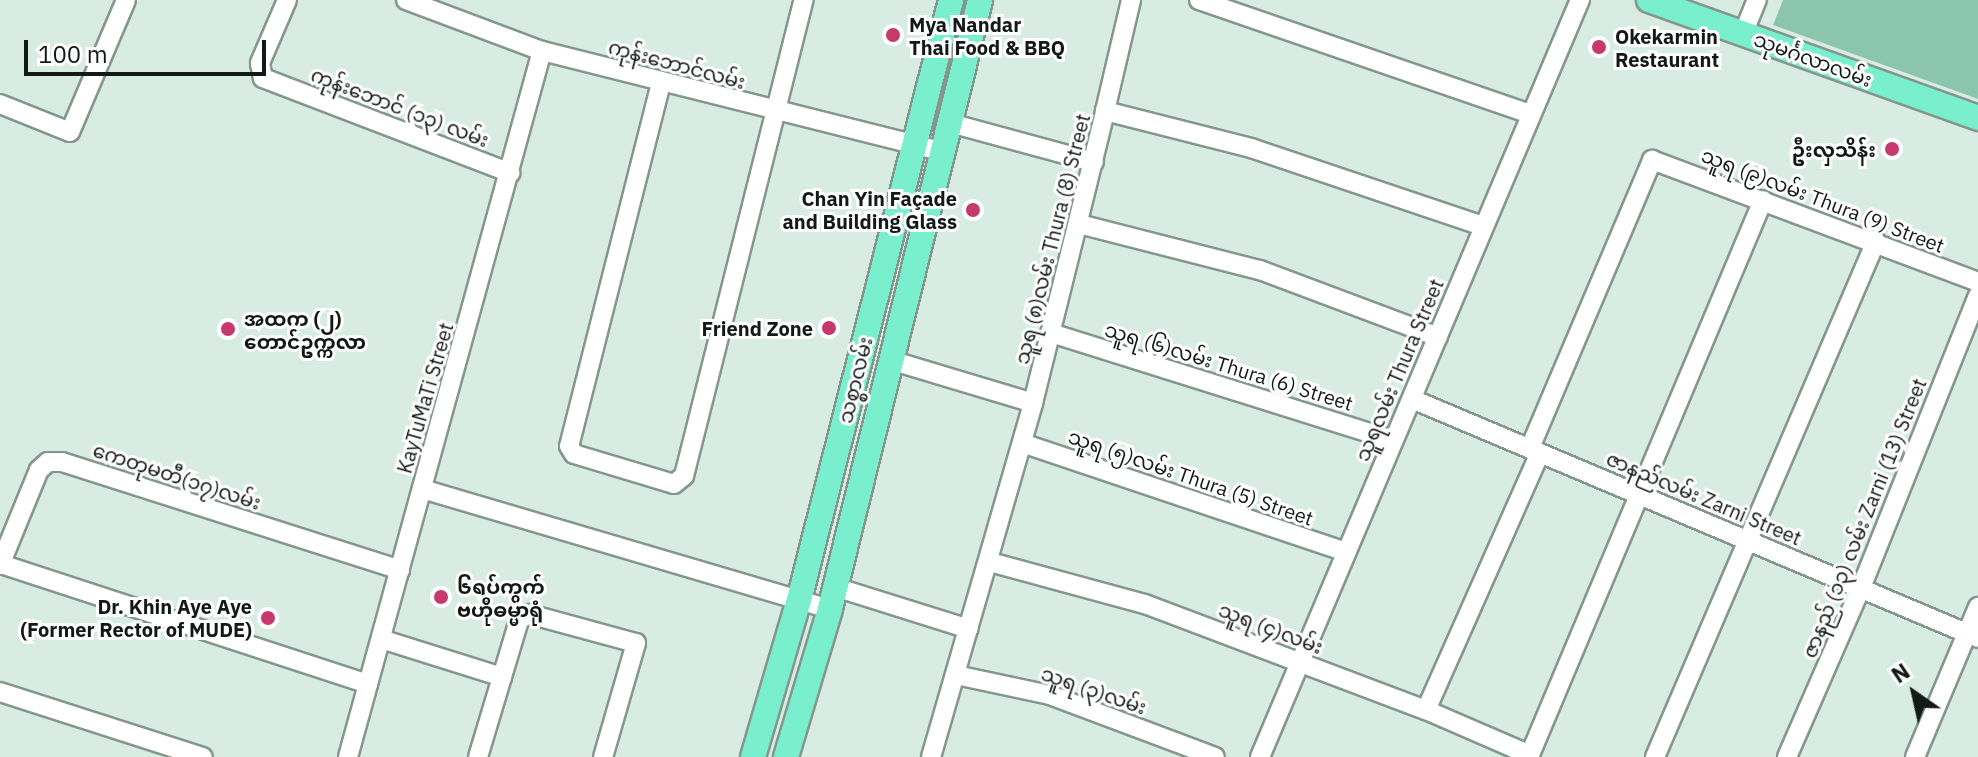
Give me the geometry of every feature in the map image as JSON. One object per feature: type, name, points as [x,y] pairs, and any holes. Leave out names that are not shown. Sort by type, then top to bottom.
[{"type":"main road","name":"သစ္စာလမ်း","points":[[753,757],[799,600],[951,0]]},
{"type":"main road","name":"သစ္စာလမ်း","points":[[786,757],[832,598],[980,0]]},
{"type":"main road","name":"သုမင်္ဂလာလမ်း","points":[[1649,0],[1978,118]]},
{"type":"street","points":[[0,104],[70,132],[126,0]]},
{"type":"street","name":"ကုန်းဘောင် (၁၃) လမ်း","points":[[287,0],[260,63],[263,78],[510,173]]},
{"type":"street","points":[[661,83],[569,446],[574,454],[674,484],[684,476],[804,0]]},
{"type":"street","points":[[1105,111],[1131,0]]},
{"type":"street","points":[[1199,0],[1531,114]]},
{"type":"street","name":"သူရလမ်း Thura Street","points":[[1260,757],[1580,0]]},
{"type":"street","points":[[1743,34],[1757,0]]},
{"type":"street","name":"ကုန်းဘောင်လမ်း","points":[[413,1],[542,51],[775,113],[943,152]]},
{"type":"street","name":"KayTuMaTi Street","points":[[348,757],[542,51]]},
{"type":"street","name":"သူရ (၈)လမ်း Thura (8) Street","points":[[931,757],[990,562],[1033,403],[1105,111],[1251,148],[1483,226]]},
{"type":"street","points":[[950,123],[1094,162]]},
{"type":"street","name":"သူရ (၉)လမ်း Thura (9) Street","points":[[1535,450],[1652,160],[1876,241],[1978,282]]},
{"type":"street","points":[[1530,756],[1763,200]]},
{"type":"street","points":[[1079,224],[1260,270],[1438,337]]},
{"type":"street","points":[[1655,757],[1876,241]]},
{"type":"street","name":"ဇာနည် (၁၃) လမ်း Zarni (13) Street","points":[[1787,757],[1861,588],[1978,295]]},
{"type":"street","name":"သူရ (၆)လမ်း Thura (6) Street","points":[[1051,333],[1393,440]]},
{"type":"street","points":[[890,360],[1033,403]]},
{"type":"street","name":"ဇာနည်လမ်း Zarni Street","points":[[1412,399],[1972,635]]},
{"type":"street","name":"သူရ (၅)လမ်း Thura (5) Street","points":[[1022,443],[1346,552]]},
{"type":"street","points":[[1426,710],[1535,450]]},
{"type":"street","name":"ကေတုမတီ(၁၇)လမ်း","points":[[368,684],[2,565],[39,470],[48,462],[62,462],[400,570]]},
{"type":"street","points":[[422,489],[799,600],[832,598],[969,629]]},
{"type":"street","name":"သူရ (၄)လမ်း","points":[[990,562],[1145,604],[1426,710],[1530,756]]},
{"type":"street","points":[[1915,757],[1972,635],[1978,607]]},
{"type":"street","points":[[478,757],[519,620],[529,614],[636,643],[603,757]]},
{"type":"street","points":[[381,639],[502,677]]},
{"type":"street","name":"သူရ (၃)လမ်း","points":[[956,675],[1050,695],[1215,757]]},
{"type":"street","points":[[0,692],[203,757]]},
{"type":"green space","points":[[1783,0],[1978,0],[1978,99],[1773,25]]},
{"type":"place","name":"Mya Nandar Thai Food & BBQ","points":[[893,35]]},
{"type":"place","name":"Okekarmin Restaurant","points":[[1599,47]]},
{"type":"place","name":"ဦးလှသိန်း","points":[[1892,149]]},
{"type":"place","name":"Chan Yin Façade and Building Glass","points":[[973,210]]},
{"type":"place","name":"Friend Zone","points":[[829,328]]},
{"type":"place","name":"အထက (၂) တောင်ဥက္ကလာ","points":[[228,329]]},
{"type":"place","name":"၆ရပ်ကွက် ဗဟိုဓမ္မာရုံ","points":[[441,597]]},
{"type":"place","name":"Dr. Khin Aye Aye (Former Rector of MUDE)","points":[[268,618]]}]
